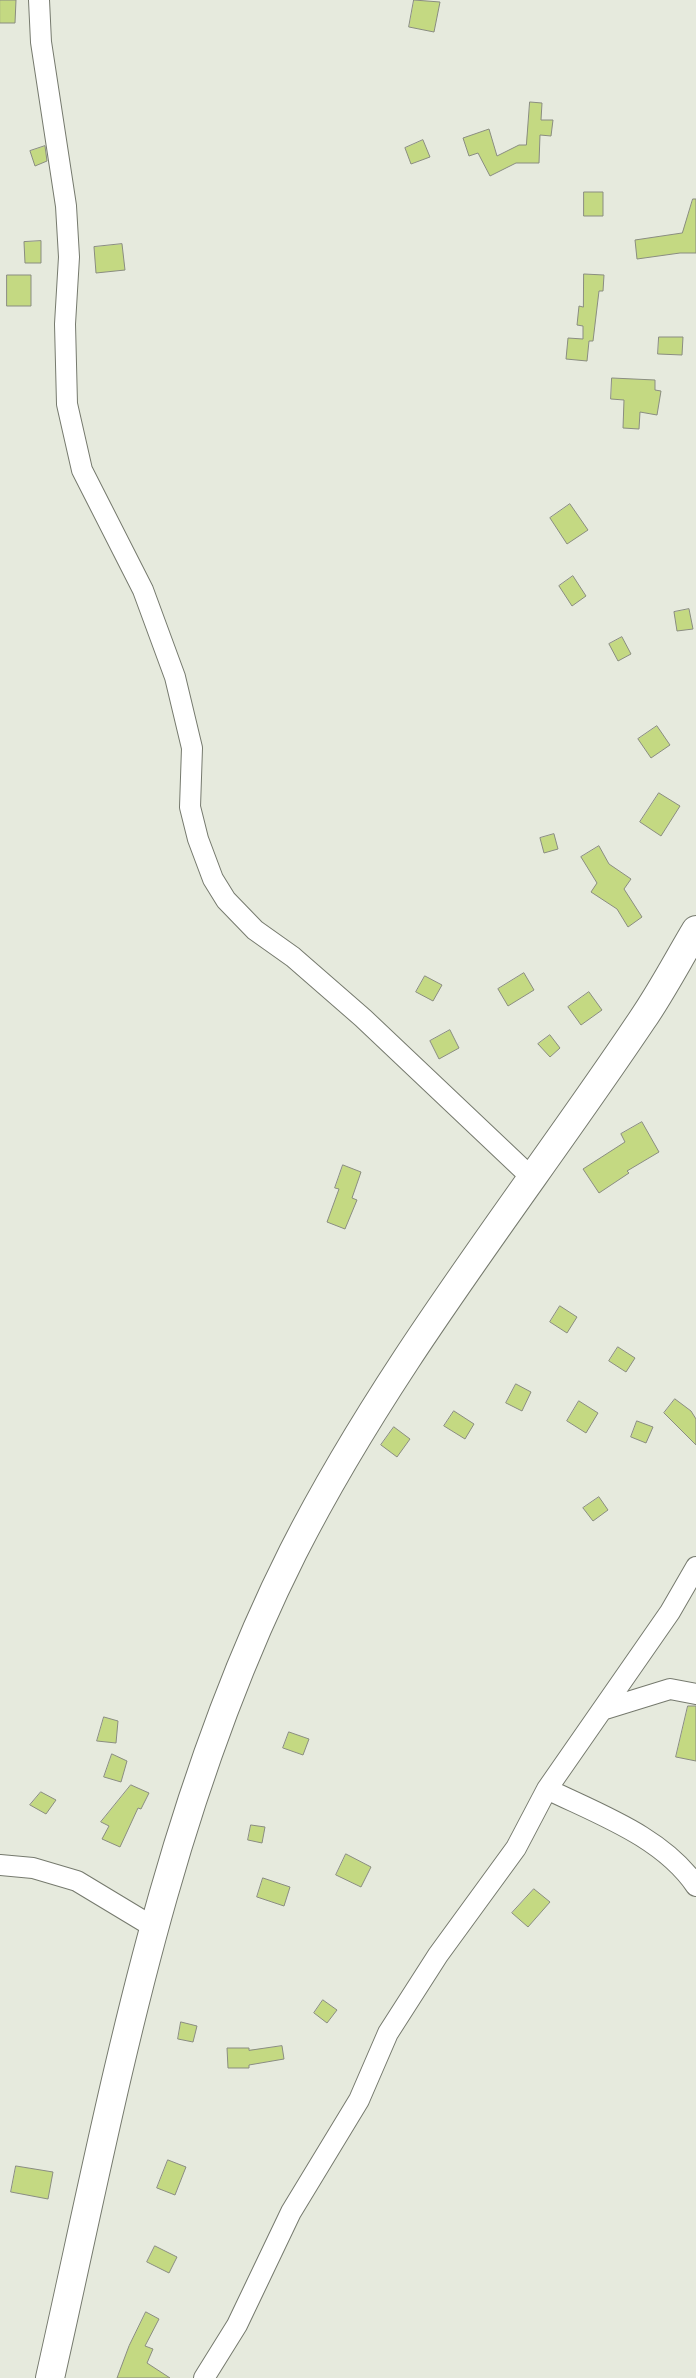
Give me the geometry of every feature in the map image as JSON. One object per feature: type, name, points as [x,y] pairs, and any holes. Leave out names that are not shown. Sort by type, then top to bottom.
[{"type":"main road","points":[[50,2378],[125,2044],[155,1928],[182,1836],[221,1717],[253,1635],[294,1549],[374,1409],[644,1017],[696,930]]},
{"type":"street","points":[[39,0],[41,42],[66,206],[69,258],[65,324],[67,404],[82,470],[143,590],[168,654],[192,748],[190,807],[198,839],[213,879],[226,900],[255,930],[293,957],[364,1018],[532,1178]]},
{"type":"street","points":[[204,2378],[237,2325],[291,2212],[359,2100],[388,2033],[438,1955],[516,1848],[547,1789],[670,1612],[696,1567]]},
{"type":"street","points":[[602,1710],[670,1689],[696,1694]]},
{"type":"street","points":[[547,1789],[634,1832],[684,1868],[696,1886]]},
{"type":"street","points":[[0,1865],[33,1868],[77,1880],[155,1928]]},
{"type":"building","points":[[0,0],[16,0],[15,23],[0,23]]},
{"type":"building","points":[[414,0],[440,2],[434,32],[409,27]]},
{"type":"building","points":[[530,102],[542,103],[541,120],[553,120],[551,136],[540,135],[539,163],[516,163],[490,176],[478,153],[469,156],[463,138],[489,129],[497,156],[519,145],[526,145]]},
{"type":"building","points":[[423,140],[430,157],[411,164],[405,148]]},
{"type":"building","points":[[45,146],[47,161],[35,166],[30,151]]},
{"type":"building","points":[[584,192],[603,192],[603,216],[584,216]]},
{"type":"building","points":[[693,199],[696,199],[696,253],[680,253],[637,259],[635,240],[682,233]]},
{"type":"building","points":[[41,241],[41,263],[25,263],[24,242]]},
{"type":"building","points":[[122,244],[125,270],[96,273],[94,247]]},
{"type":"building","points":[[584,274],[604,275],[603,291],[599,291],[593,341],[589,341],[587,361],[566,359],[568,338],[583,339],[583,326],[577,325],[579,306],[583,307]]},
{"type":"building","points":[[7,275],[31,275],[31,306],[7,306]]},
{"type":"building","points":[[659,337],[683,337],[682,355],[658,354]]},
{"type":"building","points":[[612,378],[655,380],[655,390],[661,391],[657,415],[640,412],[639,429],[623,428],[624,400],[611,399]]},
{"type":"building","points":[[570,504],[588,530],[567,544],[550,518]]},
{"type":"building","points":[[573,576],[586,596],[572,606],[559,586]]},
{"type":"building","points":[[689,609],[693,629],[677,631],[674,612]]},
{"type":"building","points":[[622,637],[631,654],[618,661],[609,644]]},
{"type":"building","points":[[657,726],[670,745],[651,758],[638,739]]},
{"type":"building","points":[[659,793],[680,806],[661,836],[640,822]]},
{"type":"building","points":[[554,834],[558,849],[544,853],[540,838]]},
{"type":"building","points":[[599,846],[609,864],[631,879],[624,889],[642,917],[628,927],[617,909],[591,892],[597,883],[581,857]]},
{"type":"building","points":[[524,973],[534,990],[508,1006],[498,989]]},
{"type":"building","points":[[425,976],[442,985],[433,1001],[416,992]]},
{"type":"building","points":[[589,992],[602,1010],[581,1025],[568,1007]]},
{"type":"building","points":[[450,1030],[459,1048],[439,1059],[430,1041]]},
{"type":"building","points":[[550,1035],[560,1048],[550,1057],[538,1044]]},
{"type":"building","points":[[642,1122],[659,1152],[627,1171],[629,1173],[599,1193],[583,1169],[625,1142],[621,1134]]},
{"type":"building","points":[[343,1165],[361,1172],[352,1198],[357,1200],[345,1229],[327,1222],[339,1189],[335,1188]]},
{"type":"building","points":[[560,1306],[577,1317],[567,1333],[550,1322]]},
{"type":"building","points":[[618,1347],[635,1358],[626,1372],[609,1361]]},
{"type":"building","points":[[516,1384],[531,1392],[522,1411],[506,1403]]},
{"type":"building","points":[[675,1399],[691,1411],[696,1419],[696,1445],[664,1413]]},
{"type":"building","points":[[579,1401],[598,1413],[586,1433],[567,1421]]},
{"type":"building","points":[[454,1411],[474,1424],[465,1439],[444,1426]]},
{"type":"building","points":[[637,1421],[653,1427],[646,1443],[631,1437]]},
{"type":"building","points":[[394,1427],[410,1439],[397,1457],[381,1445]]},
{"type":"building","points":[[599,1497],[608,1510],[593,1521],[583,1508]]},
{"type":"building","points":[[688,1706],[696,1706],[696,1761],[676,1757]]},
{"type":"building","points":[[104,1717],[118,1721],[116,1743],[97,1741]]},
{"type":"building","points":[[289,1732],[309,1739],[303,1755],[283,1748]]},
{"type":"building","points":[[112,1754],[127,1761],[121,1782],[104,1777]]},
{"type":"building","points":[[131,1785],[149,1793],[141,1809],[138,1808],[120,1847],[102,1839],[109,1826],[101,1822]]},
{"type":"building","points":[[41,1792],[56,1800],[46,1814],[30,1805]]},
{"type":"building","points":[[251,1825],[265,1827],[262,1843],[248,1840]]},
{"type":"building","points":[[346,1854],[371,1867],[361,1887],[336,1875]]},
{"type":"building","points":[[263,1878],[290,1887],[284,1906],[257,1897]]},
{"type":"building","points":[[534,1889],[550,1902],[528,1927],[512,1913]]},
{"type":"building","points":[[323,2000],[337,2010],[327,2023],[314,2013]]},
{"type":"building","points":[[181,2022],[197,2026],[193,2042],[178,2039]]},
{"type":"building","points":[[282,2046],[284,2059],[249,2065],[249,2068],[228,2068],[227,2048],[249,2048],[249,2050]]},
{"type":"building","points":[[168,2160],[186,2167],[175,2195],[157,2188]]},
{"type":"building","points":[[16,2166],[53,2172],[48,2199],[11,2192]]},
{"type":"building","points":[[155,2246],[177,2257],[169,2273],[147,2262]]},
{"type":"building","points":[[146,2312],[159,2319],[145,2346],[153,2349],[147,2363],[170,2378],[117,2378],[129,2346]]}]
